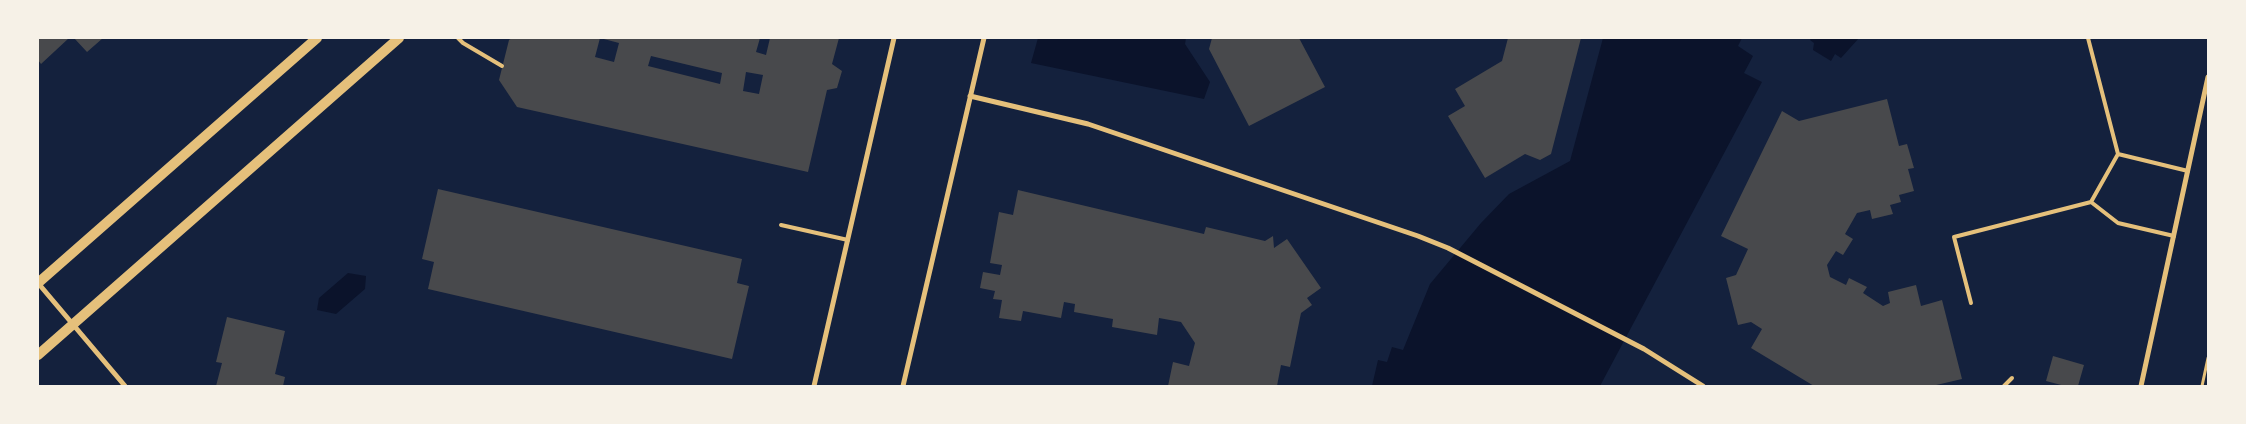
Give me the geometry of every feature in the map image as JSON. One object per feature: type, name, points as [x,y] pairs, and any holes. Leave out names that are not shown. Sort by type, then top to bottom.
[{"type":"main road","points":[[38,283],[317,38]]},
{"type":"main road","points":[[38,355],[399,38]]},
{"type":"street","points":[[814,386],[894,38]]},
{"type":"street","points":[[902,386],[984,38]]},
{"type":"street","points":[[2141,386],[2208,77]]},
{"type":"street","points":[[970,96],[1088,124],[1418,236],[1448,248],[1644,349],[1703,386]]},
{"type":"street","points":[[38,283],[125,386]]},
{"type":"lane","points":[[458,38],[502,66]]},
{"type":"lane","points":[[1971,303],[1954,237],[2090,202],[2118,154],[2088,38]]},
{"type":"lane","points":[[2118,154],[2188,171]]},
{"type":"lane","points":[[2090,202],[2118,223],[2174,236]]},
{"type":"lane","points":[[781,225],[848,240]]},
{"type":"lane","points":[[2004,386],[2012,378]]},
{"type":"path","points":[[2202,386],[2208,358]]},
{"type":"water","points":[[1038,38],[1186,38],[1185,44],[1210,82],[1204,99],[1031,63]]},
{"type":"water","points":[[1603,38],[1742,38],[1738,46],[1753,56],[1744,73],[1762,82],[1600,386],[1372,386],[1378,360],[1387,362],[1392,347],[1403,350],[1430,284],[1481,223],[1509,194],[1570,161]]},
{"type":"water","points":[[1811,38],[1859,38],[1841,58],[1835,54],[1831,61],[1813,50],[1814,43],[1810,40]]},
{"type":"water","points":[[348,273],[366,276],[365,289],[336,314],[317,310],[319,298]]},
{"type":"building","points":[[38,38],[69,38],[41,64],[38,60]]},
{"type":"building","points":[[74,38],[103,38],[87,52]]},
{"type":"building","points":[[512,38],[600,38],[760,38],[756,52],[766,55],[770,38],[839,38],[832,64],[842,71],[837,88],[827,90],[808,172],[517,107],[499,80],[509,40]],"holes":[[[600,38],[619,43],[614,62],[595,57]],[[651,56],[722,73],[720,84],[648,66]],[[746,72],[763,75],[759,94],[743,91]]]},
{"type":"building","points":[[1212,38],[1299,38],[1325,87],[1249,126],[1209,49]]},
{"type":"building","points":[[1508,38],[1581,38],[1551,154],[1540,160],[1525,154],[1485,178],[1448,116],[1465,106],[1455,89],[1502,61]]},
{"type":"building","points":[[1887,99],[1899,146],[1907,144],[1914,168],[1908,169],[1914,191],[1899,195],[1901,202],[1890,205],[1893,214],[1872,219],[1870,210],[1857,213],[1845,234],[1853,239],[1843,255],[1836,251],[1827,265],[1830,277],[1846,285],[1849,278],[1867,287],[1863,293],[1883,306],[1890,303],[1888,292],[1916,285],[1921,306],[1942,300],[1962,379],[1932,386],[1814,386],[1751,348],[1762,329],[1751,322],[1738,325],[1726,278],[1736,275],[1748,249],[1721,236],[1782,111],[1799,121]]},
{"type":"building","points":[[438,189],[742,259],[737,283],[749,286],[732,359],[428,289],[434,262],[422,259]]},
{"type":"building","points":[[1018,190],[1204,234],[1206,227],[1265,241],[1273,236],[1274,248],[1287,239],[1321,288],[1307,298],[1312,305],[1301,313],[1290,367],[1281,365],[1277,386],[1168,386],[1173,362],[1189,366],[1195,343],[1181,322],[1159,318],[1157,335],[1112,327],[1113,319],[1074,312],[1075,304],[1064,302],[1061,318],[1023,311],[1021,321],[999,318],[1002,300],[993,299],[995,291],[980,288],[983,272],[1000,275],[1002,265],[990,263],[999,212],[1013,215]]},
{"type":"building","points":[[227,317],[285,331],[275,374],[285,377],[283,386],[216,386],[222,363],[216,362]]},
{"type":"building","points":[[2053,356],[2084,365],[2078,386],[2065,386],[2046,381]]}]
